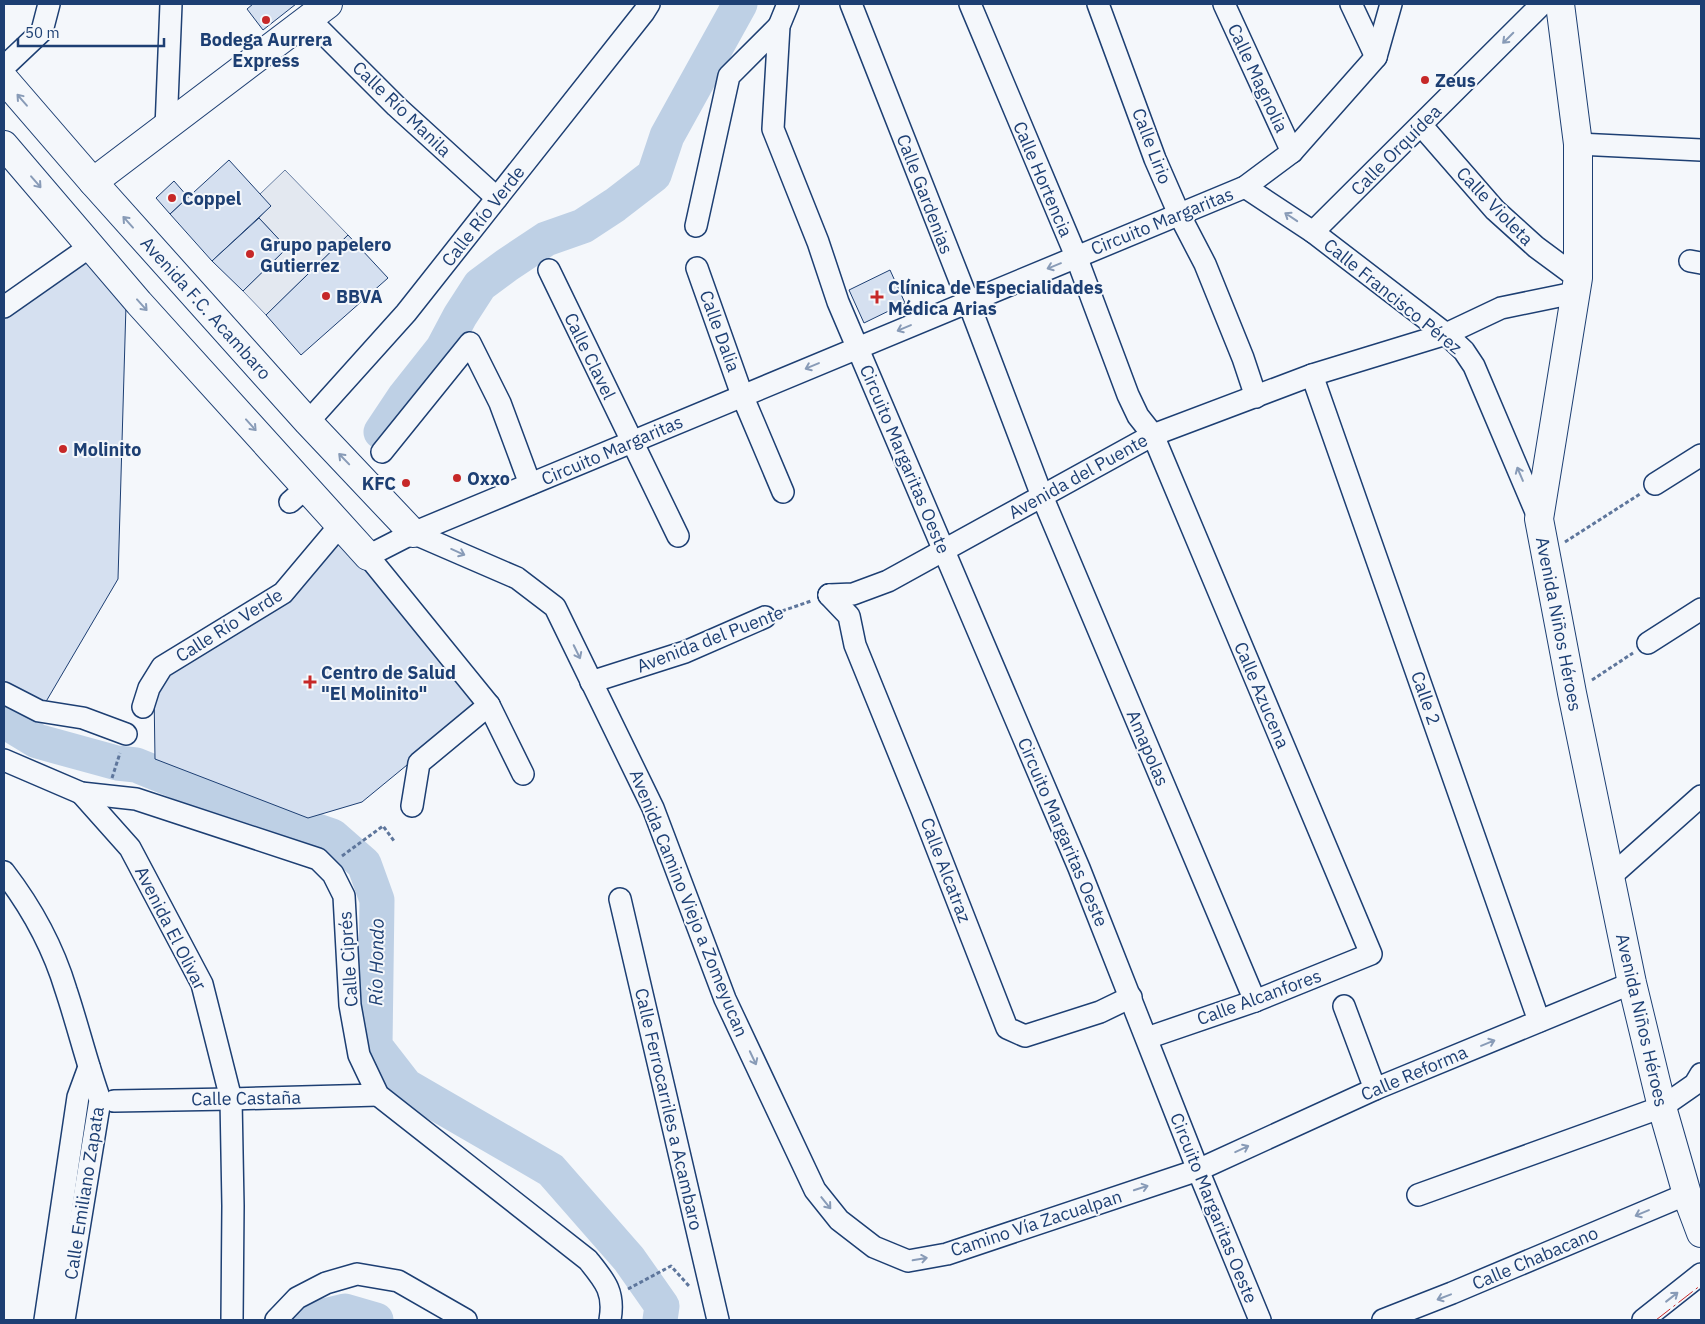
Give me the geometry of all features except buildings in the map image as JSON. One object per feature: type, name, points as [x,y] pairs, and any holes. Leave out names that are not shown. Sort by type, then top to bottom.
[{"type":"main road","name":"Avenida Niños Héroes","points":[[1560,4],[1578,144],[1576,285],[1539,519],[1572,693],[1632,983],[1662,1107],[1687,1194],[1701,1233]]},
{"type":"main road","points":[[93,182],[318,11]]},
{"type":"main road","name":"Avenida F.C. Acambaro","points":[[4,79],[93,182],[308,422],[413,533]]},
{"type":"main road","points":[[4,145],[140,303],[299,495],[340,524],[368,556]]},
{"type":"street","points":[[4,67],[42,31],[49,4]]},
{"type":"street","points":[[166,128],[171,4]]},
{"type":"street","name":"Calle Río Verde","points":[[308,422],[406,313],[649,4]]},
{"type":"street","points":[[788,4],[779,26],[773,129],[818,242],[838,302],[857,347]]},
{"type":"street","name":"Calle Gardenias","points":[[851,4],[968,301],[1042,496]]},
{"type":"street","name":"Calle Hortencia","points":[[970,4],[1076,256],[1128,394],[1138,416],[1153,435]]},
{"type":"street","name":"Calle Lirio","points":[[1098,4],[1155,159],[1179,214],[1205,264],[1243,358],[1256,397]]},
{"type":"street","name":"Calle Magnolia","points":[[1224,4],[1292,152]]},
{"type":"street","points":[[1351,4],[1376,57]]},
{"type":"street","name":"Circuito Margaritas","points":[[368,556],[413,533],[1245,187],[1292,152],[1376,57],[1391,4]]},
{"type":"street","name":"Calle Orquídea","points":[[1313,232],[1542,4]]},
{"type":"street","name":"Calle Río Manila","points":[[318,11],[396,106],[497,198]]},
{"type":"street","points":[[696,226],[729,76],[779,26]]},
{"type":"street","name":"Calle Violeta","points":[[1421,125],[1495,210],[1576,285]]},
{"type":"street","points":[[1578,144],[1701,150]]},
{"type":"street","name":"Calle Francisco Pérez","points":[[1245,187],[1313,232],[1446,334],[1464,351],[1474,366],[1539,519]]},
{"type":"street","points":[[4,307],[91,246]]},
{"type":"street","name":"Calle Dalia","points":[[697,268],[742,395],[783,492]]},
{"type":"street","name":"Calle Clavel","points":[[549,270],[678,536]]},
{"type":"street","name":"Avenida del Puente","points":[[829,595],[853,594],[888,581],[1153,435],[1312,375],[1446,334],[1501,308],[1576,285]]},
{"type":"street","points":[[382,452],[470,343],[500,402],[530,484]]},
{"type":"street","name":"Circuito Margaritas Oeste","points":[[857,347],[1079,868],[1198,1170],[1260,1320]]},
{"type":"street","name":"Calle 2","points":[[1312,375],[1539,1022]]},
{"type":"street","name":"Calle Azucena","points":[[1153,435],[1371,954]]},
{"type":"street","points":[[1656,484],[1701,455]]},
{"type":"street","name":"Amapolas","points":[[1042,496],[1254,1000]]},
{"type":"street","name":"Calle Río Verde","points":[[143,707],[149,688],[162,667],[284,593],[340,524]]},
{"type":"street","name":"Avenida Camino Viejo a Zomeyucan","points":[[413,533],[517,578],[555,607],[652,808],[725,999],[815,1190],[840,1220],[874,1246]]},
{"type":"street","points":[[368,556],[489,705],[523,774]]},
{"type":"street","name":"Calle Alcatraz","points":[[829,595],[849,616],[855,645],[1007,1028],[1025,1036],[1100,1012],[1130,998]]},
{"type":"street","points":[[1648,643],[1701,609]]},
{"type":"street","name":"Avenida del Puente","points":[[591,682],[685,652],[764,617]]},
{"type":"street","points":[[4,693],[40,711],[83,718],[124,741]]},
{"type":"street","points":[[412,806],[419,762],[489,705]]},
{"type":"street","points":[[4,760],[81,793]]},
{"type":"street","name":"Calle Ciprés","points":[[81,793],[136,799],[318,859],[333,874],[344,896],[350,1005],[359,1055],[378,1095],[588,1260],[606,1282],[612,1309],[610,1320]]},
{"type":"street","name":"Avenida El Olivar","points":[[81,793],[130,848],[202,984],[232,1099],[232,1320]]},
{"type":"street","points":[[1610,877],[1701,796]]},
{"type":"street","name":"Calle Emiliano Zapata","points":[[4,872],[23,898],[47,941],[66,988],[100,1100],[64,1320]]},
{"type":"street","name":"Calle Ferrocarriles a Acambaro","points":[[620,899],[718,1320]]},
{"type":"street","name":"Calle Alcanfores","points":[[1147,1038],[1254,1000],[1371,954]]},
{"type":"street","name":"Calle Reforma","points":[[1198,1170],[1374,1089],[1632,983]]},
{"type":"street","points":[[1344,1006],[1374,1089]]},
{"type":"street","name":"Calle Emiliano Zapata","points":[[45,1320],[78,1096],[89,1067]]},
{"type":"street","points":[[1418,1195],[1662,1107],[1695,1084],[1701,1074]]},
{"type":"street","name":"Calle Castaña","points":[[114,1100],[378,1095]]},
{"type":"street","name":"Camino Vía Zacualpan","points":[[874,1246],[908,1261],[947,1254],[1198,1170]]},
{"type":"street","name":"Calle Chabacano","points":[[1383,1320],[1687,1194]]},
{"type":"street","points":[[276,1320],[297,1298],[326,1282],[357,1274],[398,1281],[466,1320]]},
{"type":"street","points":[[1643,1320],[1701,1274]]},
{"type":"path","points":[[1545,554],[1656,484]]},
{"type":"path","name":"Avenida del Puente","points":[[764,617],[829,595]]},
{"type":"path","points":[[1572,693],[1648,643]]},
{"type":"path","points":[[111,782],[124,741]]},
{"type":"path","points":[[339,859],[383,826],[394,841]]},
{"type":"path","points":[[634,1287],[671,1266]]},
{"type":"shaded area","points":[[285,170],[348,235],[266,315],[243,291],[287,248],[259,218],[270,206],[259,195]]},
{"type":"waterway","points":[[381,432],[405,396],[443,348],[460,316],[480,285],[546,239],[583,226],[615,205],[654,175],[667,136],[740,4]]},
{"type":"waterway","name":"Río Hondo","points":[[4,721],[37,741],[117,763],[136,765],[198,790],[332,836],[364,864],[377,900],[375,1046],[406,1086],[551,1170],[629,1259],[662,1306],[660,1320]]},
{"type":"waterway","name":"Río Hondo","points":[[307,1320],[345,1311],[376,1320]]},
{"type":"power","points":[[1656,1320],[1701,1285]]},
{"type":"place","name":"Bodega Aurrera Express","points":[[266,20]]},
{"type":"place","name":"Zeus","points":[[1425,80]]},
{"type":"place","name":"Coppel","points":[[172,198]]},
{"type":"place","name":"Grupo papelero Gutierrez","points":[[250,254]]},
{"type":"place","name":"BBVA","points":[[326,296]]},
{"type":"place","name":"Clínica de Especialidades Médica Arias","points":[[877,297]]},
{"type":"place","name":"Molinito","points":[[63,449]]},
{"type":"place","name":"Oxxo","points":[[457,478]]},
{"type":"place","name":"KFC","points":[[406,483]]},
{"type":"place","name":"Centro de Salud \"El Molinito\"","points":[[310,682]]}]
